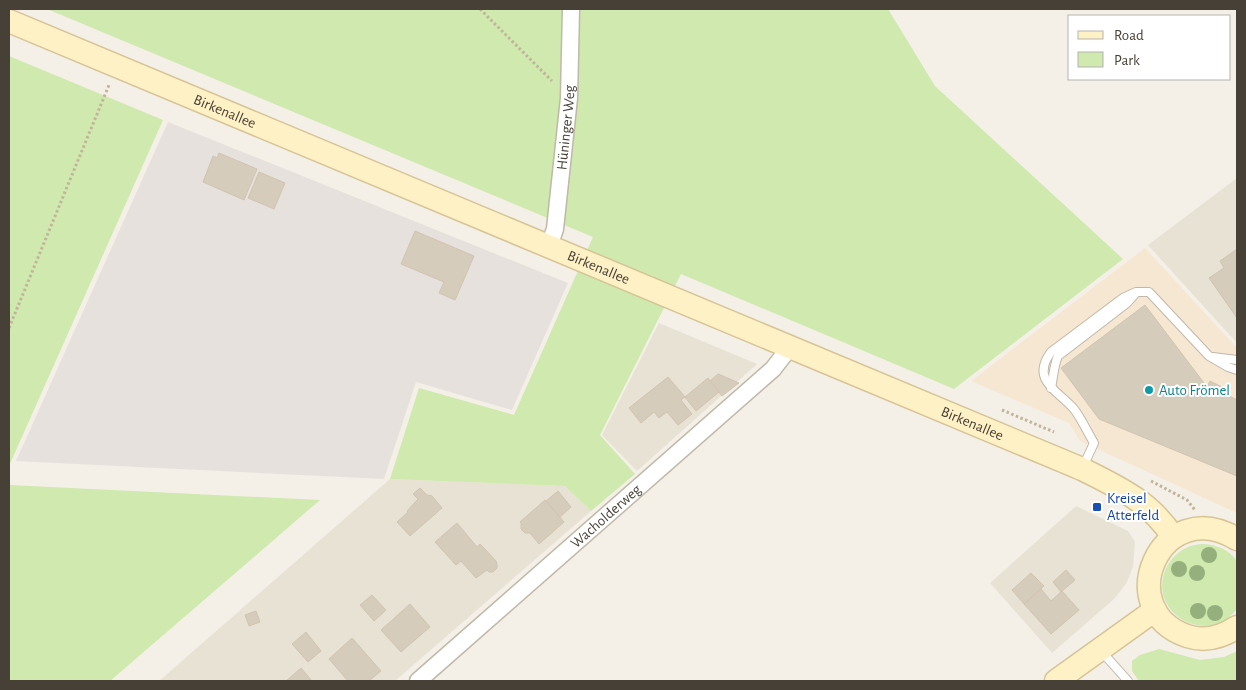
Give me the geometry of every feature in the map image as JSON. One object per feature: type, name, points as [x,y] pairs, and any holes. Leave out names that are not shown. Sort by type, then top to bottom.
[{"type":"street","name":"Hüninger Weg","points":[[549,246],[555,229],[569,98],[571,9]]},
{"type":"street","name":"Birkenallee","points":[[9,21],[1082,469],[1135,497],[1152,511],[1167,527],[1173,537]]},
{"type":"street","name":"Wacholderweg","points":[[418,681],[774,369],[790,347]]},
{"type":"street","points":[[1237,539],[1222,531],[1205,528],[1189,530],[1173,537],[1161,548],[1153,562],[1149,578],[1150,594],[1155,610],[1165,623],[1178,633],[1194,638],[1210,638],[1226,634],[1237,627]]},
{"type":"street","points":[[1056,681],[1155,610]]},
{"type":"lane","points":[[1082,469],[1094,443],[1075,411],[1051,388],[1045,378],[1045,364],[1051,352],[1123,298],[1136,292],[1149,292],[1208,356],[1237,370]]},
{"type":"lane","points":[[1208,356],[1237,360]]},
{"type":"lane","points":[[1100,650],[1128,681]]},
{"type":"path","points":[[480,9],[569,98]]},
{"type":"path","points":[[9,328],[117,66]]},
{"type":"shaded area","points":[[168,122],[568,283],[512,410],[416,382],[384,479],[16,461]]},
{"type":"shaded area","points":[[1237,178],[1237,343],[1148,245]]},
{"type":"shaded area","points":[[1145,248],[1237,348],[1237,513],[1080,441],[1069,423],[971,381]]},
{"type":"shaded area","points":[[659,323],[757,364],[637,471],[602,435]]},
{"type":"shaded area","points":[[390,479],[565,486],[591,511],[395,681],[159,681]]},
{"type":"shaded area","points":[[1076,506],[1128,531],[1135,542],[1133,567],[1126,584],[1113,600],[1052,653],[990,583]]},
{"type":"green space","points":[[47,9],[888,9],[935,86],[1123,259],[954,389],[681,274],[600,435],[635,474],[591,511],[565,486],[390,479],[419,388],[514,415],[593,237]]},
{"type":"green space","points":[[9,56],[163,120],[9,466]]},
{"type":"green space","points":[[9,485],[320,500],[110,681],[9,681]]},
{"type":"green space","points":[[1204,544],[1223,549],[1237,561],[1237,609],[1219,623],[1200,625],[1179,618],[1173,613],[1165,600],[1162,585],[1165,570],[1179,552],[1188,547]]},
{"type":"green space","points":[[1159,649],[1200,660],[1224,657],[1237,651],[1237,681],[1139,681],[1132,671],[1132,661],[1140,655]]},
{"type":"building","points":[[219,153],[257,169],[244,200],[203,182],[213,156],[217,158]]},
{"type":"building","points":[[259,172],[285,183],[274,209],[248,198]]},
{"type":"building","points":[[415,231],[474,256],[455,300],[439,293],[444,282],[401,264]]},
{"type":"building","points":[[1237,249],[1237,318],[1209,278],[1224,268],[1220,261]]},
{"type":"building","name":"Auto Frömel","points":[[1145,305],[1207,387],[1210,381],[1222,387],[1218,397],[1224,393],[1237,400],[1237,476],[1099,419],[1061,368]]},
{"type":"building","points":[[718,374],[739,383],[722,396],[710,381]]},
{"type":"building","points":[[668,377],[685,397],[681,400],[692,414],[678,425],[667,412],[659,418],[654,412],[641,423],[629,408]]},
{"type":"building","points":[[708,378],[719,392],[696,411],[685,397]]},
{"type":"building","points":[[420,488],[427,495],[432,496],[442,508],[410,536],[397,522],[418,499],[413,494]]},
{"type":"building","points":[[558,491],[571,507],[560,517],[546,501]]},
{"type":"building","points":[[545,500],[564,522],[539,544],[530,533],[525,533],[521,529],[520,522]]},
{"type":"building","points":[[457,523],[477,547],[480,544],[496,561],[497,568],[493,572],[487,570],[476,578],[461,561],[456,565],[435,542]]},
{"type":"building","points":[[1066,570],[1075,580],[1061,592],[1053,582]]},
{"type":"building","points":[[1031,573],[1044,586],[1024,604],[1012,590]]},
{"type":"building","points":[[1041,589],[1051,601],[1062,591],[1079,610],[1051,634],[1024,604]]},
{"type":"building","points":[[372,595],[386,610],[374,621],[360,605]]},
{"type":"building","points":[[410,604],[430,627],[401,652],[381,630]]},
{"type":"building","points":[[256,611],[260,622],[249,626],[245,615]]},
{"type":"building","points":[[306,632],[321,651],[308,662],[292,644]]},
{"type":"building","points":[[352,638],[381,671],[369,681],[348,681],[329,659]]},
{"type":"building","points":[[301,668],[312,681],[286,681]]},
{"type":"place","name":"Auto Frömel","points":[[1149,390]]},
{"type":"place","name":"Kreisel Atterfeld","points":[[1097,507]]}]
